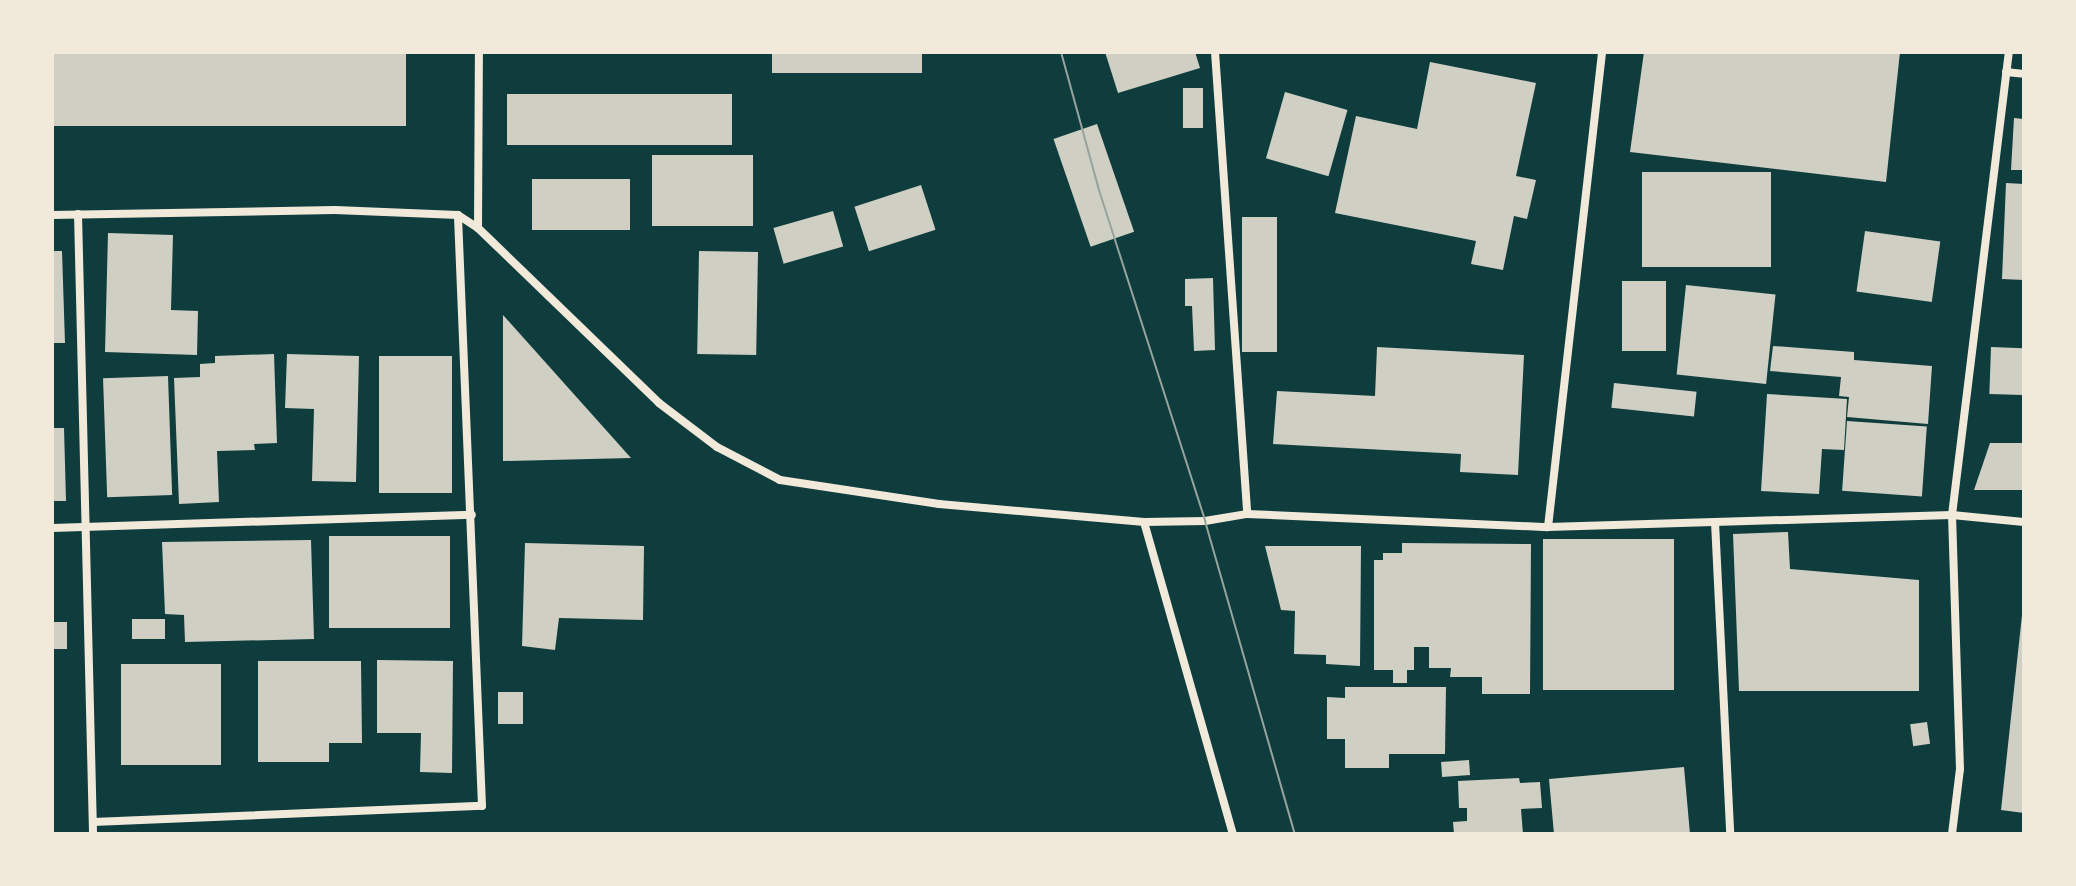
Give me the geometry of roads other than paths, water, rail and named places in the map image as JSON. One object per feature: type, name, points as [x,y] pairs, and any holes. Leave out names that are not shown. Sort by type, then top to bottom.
[{"type":"street","points":[[478,228],[479,52]]},
{"type":"street","points":[[1215,52],[1247,514]]},
{"type":"street","points":[[1548,527],[1602,52]]},
{"type":"street","points":[[1952,834],[1960,769],[1952,515],[2009,52]]},
{"type":"street","points":[[2006,72],[2024,74]]},
{"type":"street","points":[[52,215],[335,210],[458,215],[478,228],[659,403],[717,447],[780,480],[939,504],[1144,522],[1205,521],[1247,514],[1548,527],[1952,515],[2024,522]]},
{"type":"street","points":[[78,214],[93,834]]},
{"type":"street","points":[[93,822],[482,806],[458,215]]},
{"type":"street","points":[[52,528],[472,515]]},
{"type":"street","points":[[1144,522],[1233,834]]},
{"type":"street","points":[[1715,522],[1730,834]]},
{"type":"tram line","points":[[1061,52],[1099,190],[1205,521],[1295,834]]}]
